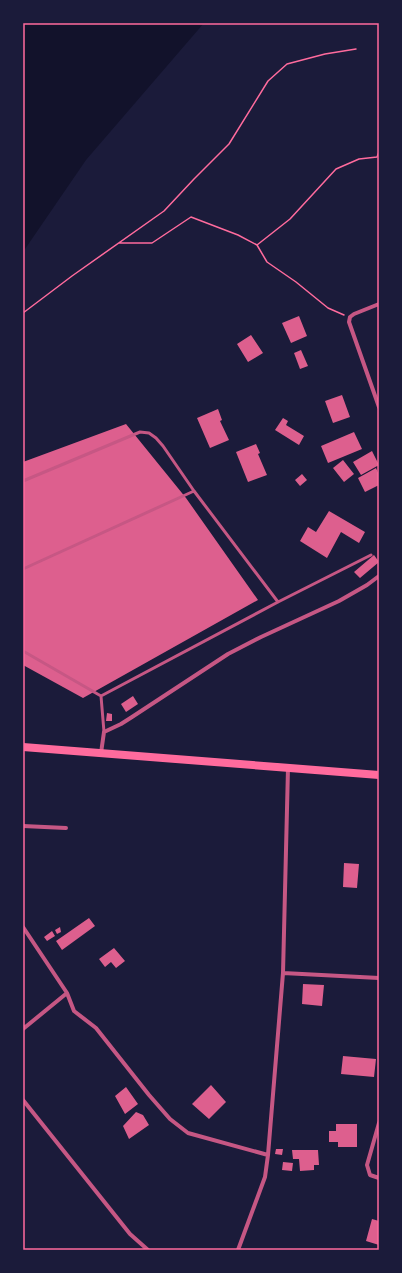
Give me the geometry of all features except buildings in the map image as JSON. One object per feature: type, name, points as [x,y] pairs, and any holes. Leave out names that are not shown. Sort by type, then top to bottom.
[{"type":"main road","points":[[23,747],[379,775]]},
{"type":"street","points":[[379,304],[354,314],[350,317],[349,322],[379,407]]},
{"type":"street","points":[[101,753],[104,732],[132,717],[228,654],[339,601],[367,585],[379,576]]},
{"type":"street","points":[[238,1250],[266,1177],[283,973],[288,768]]},
{"type":"street","points":[[23,826],[66,828]]},
{"type":"street","points":[[23,927],[67,993],[74,1011],[96,1028],[170,1119],[188,1133],[268,1155]]},
{"type":"street","points":[[283,973],[379,978]]},
{"type":"street","points":[[23,1029],[67,993]]},
{"type":"street","points":[[23,1100],[130,1234],[148,1250]]},
{"type":"street","points":[[379,1123],[367,1165],[370,1175],[379,1178]]},
{"type":"lane","points":[[23,481],[140,432],[149,433],[163,446],[194,492],[278,602]]},
{"type":"lane","points":[[23,569],[194,492]]},
{"type":"lane","points":[[101,696],[278,602],[371,555]]},
{"type":"lane","points":[[23,651],[101,696]]},
{"type":"lane","points":[[101,696],[104,732]]},
{"type":"path","points":[[23,313],[72,276],[164,211],[229,144],[268,81],[287,64],[325,54],[356,49]]},
{"type":"path","points":[[257,245],[290,220],[336,169],[359,159],[378,158],[379,152]]},
{"type":"path","points":[[119,243],[152,243],[191,217],[238,235],[257,245],[267,262],[296,282],[328,308],[350,317]]},
{"type":"shaded area","points":[[23,23],[204,23],[86,160],[23,252]]}]
